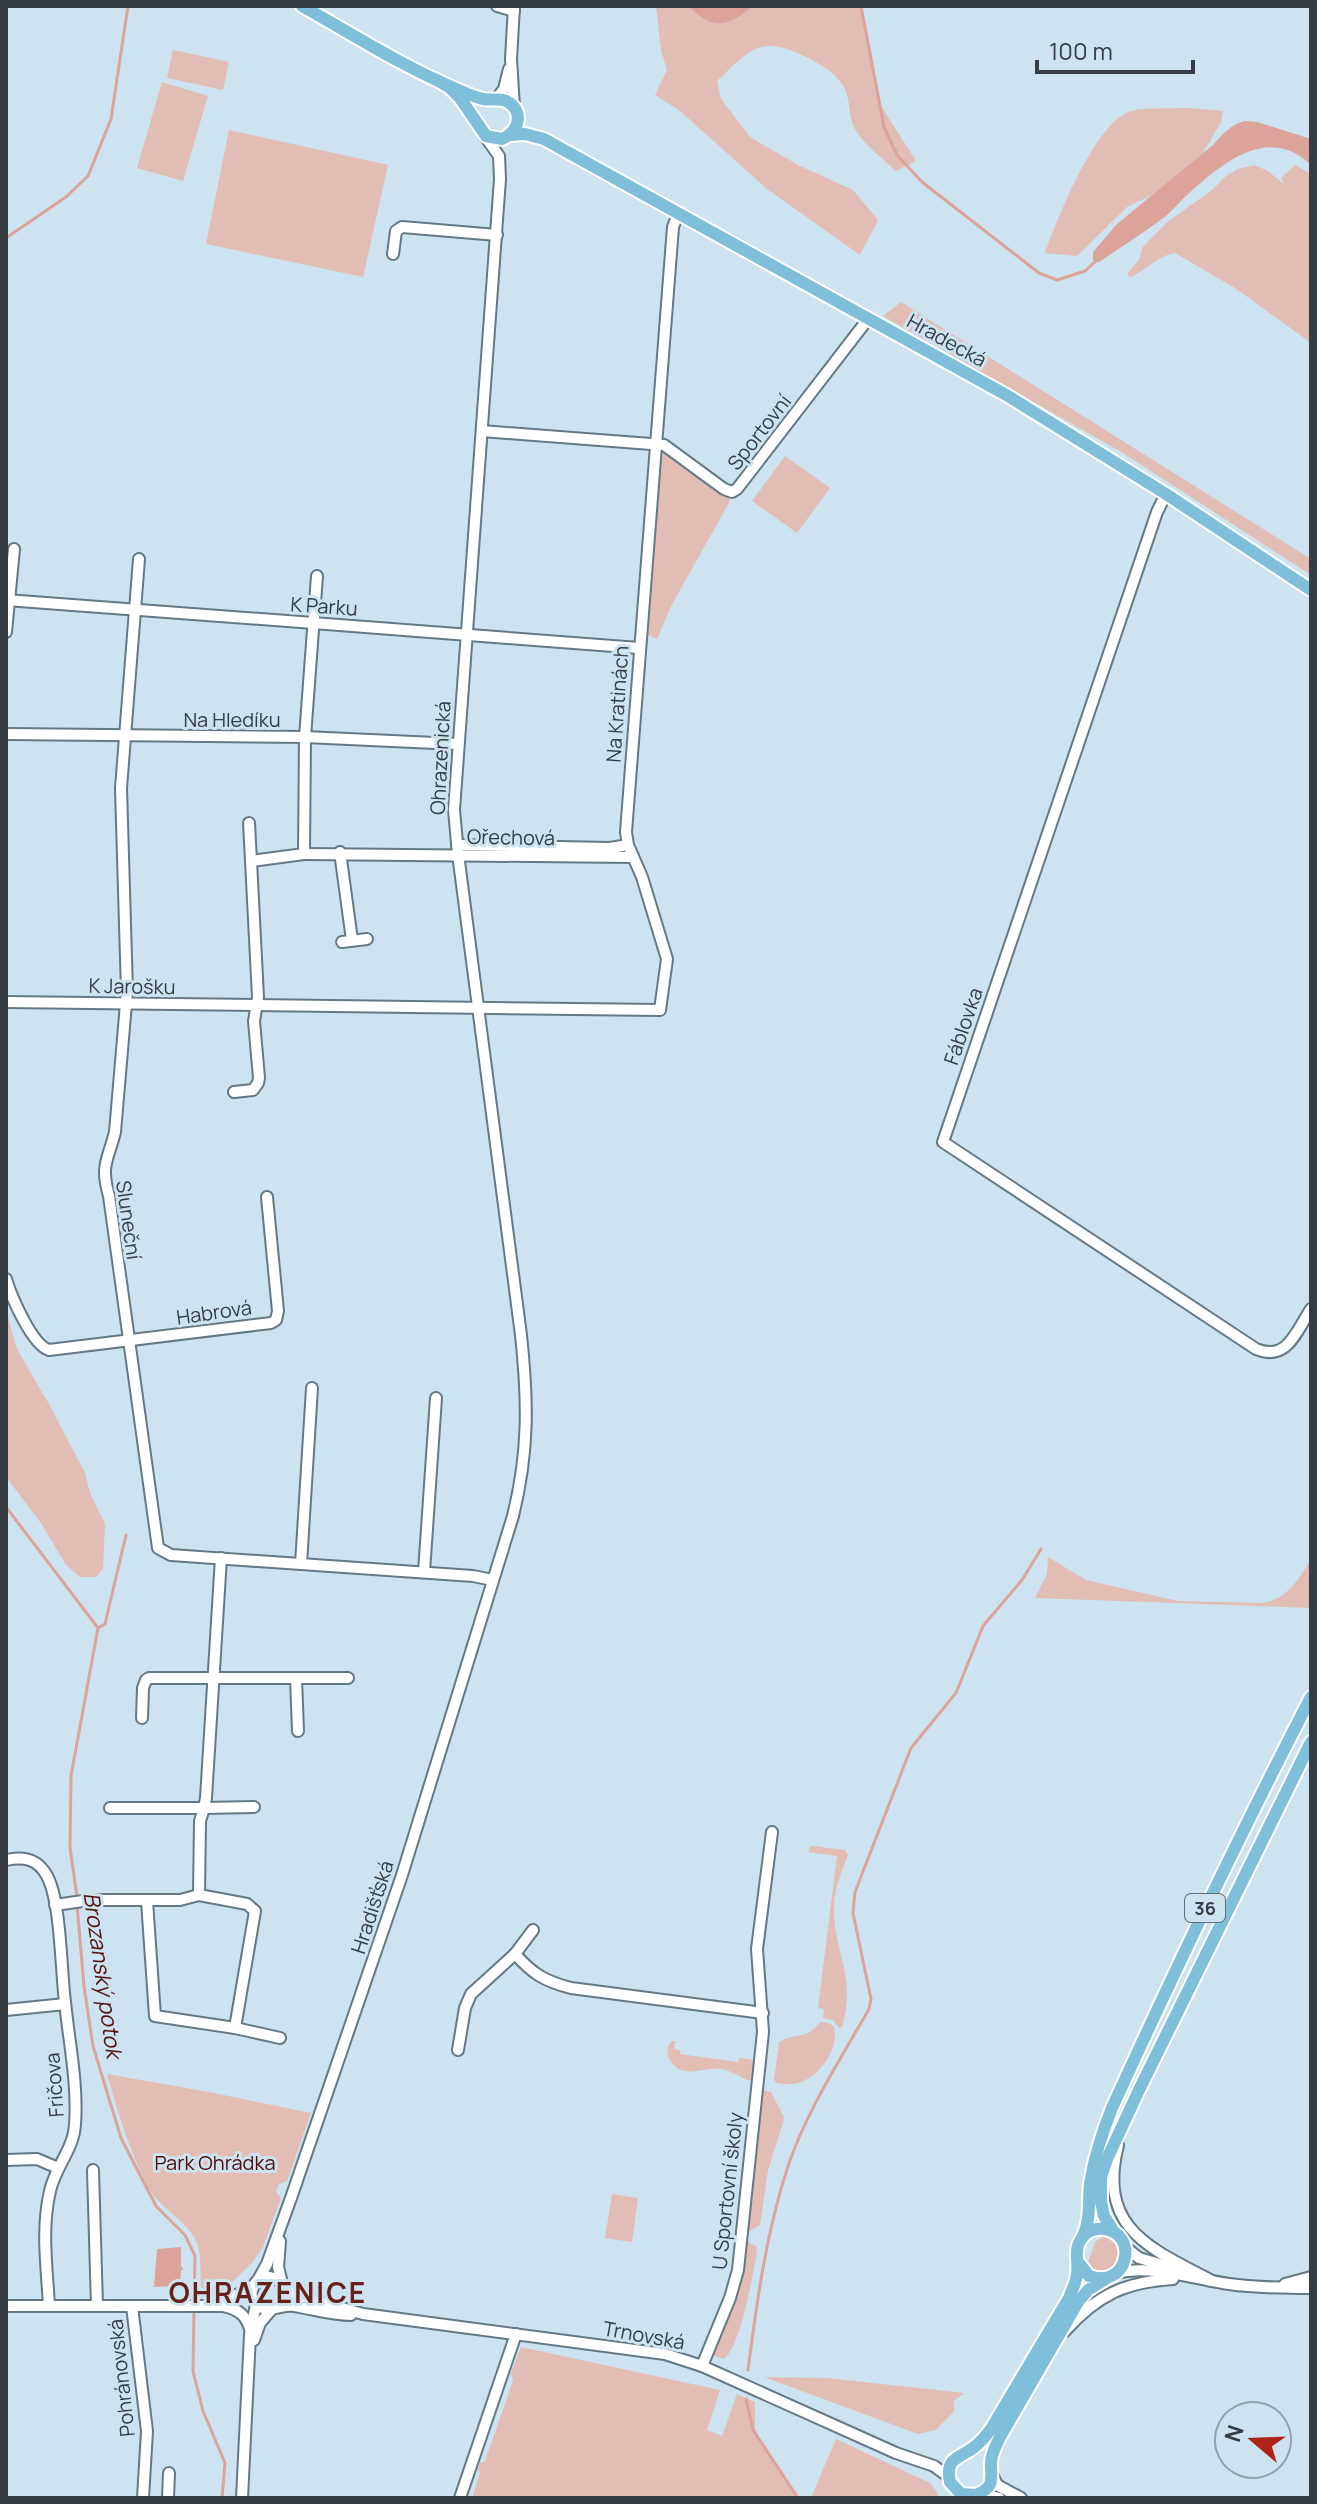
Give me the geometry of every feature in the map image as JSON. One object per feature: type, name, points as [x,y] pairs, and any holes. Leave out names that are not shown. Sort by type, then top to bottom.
[{"type":"main road","points":[[302,6],[449,87],[460,98],[481,131],[494,139],[508,136],[516,127],[516,111],[506,101],[479,98],[435,79]]},
{"type":"main road","points":[[481,131],[478,113],[485,103],[494,99]]},
{"type":"main road","name":"Hradecká","points":[[516,111],[531,129],[553,144],[1008,396],[1166,494],[1311,590]]},
{"type":"main road","name":"Hradecká","points":[[508,136],[528,135],[553,144]]},
{"type":"main road","name":"36","points":[[953,2461],[977,2446],[991,2429],[1069,2298],[1076,2278],[1077,2247],[1087,2227],[1096,2153],[1112,2108],[1264,1785],[1311,1697]]},
{"type":"main road","name":"36","points":[[1125,2247],[1102,2209],[1100,2186],[1107,2159],[1311,1742]]},
{"type":"main road","points":[[1082,2237],[1097,2229],[1114,2232]]},
{"type":"main road","points":[[953,2461],[950,2487],[961,2494],[973,2496],[989,2487],[1000,2437],[1083,2296],[1094,2285],[1112,2276],[1126,2259],[1125,2247]]},
{"type":"main road","points":[[1078,2262],[1089,2276],[1112,2276]]},
{"type":"main road","points":[[967,2452],[984,2456],[992,2470]]},
{"type":"street","points":[[497,6],[514,8],[511,59],[516,111]]},
{"type":"street","points":[[494,99],[505,85],[511,59]]},
{"type":"street","name":"Ohrazenická","points":[[481,131],[499,156],[500,179],[454,792],[457,850],[521,1335],[526,1401],[524,1464],[513,1516],[493,1580]]},
{"type":"street","name":"Ohrazenická","points":[[500,179],[508,136]]},
{"type":"street","name":"Na Kratinách","points":[[478,1008],[660,1010],[667,959],[626,832],[673,227],[678,214]]},
{"type":"street","points":[[393,254],[396,231],[402,227],[497,235]]},
{"type":"street","name":"Sportovní","points":[[655,444],[670,448],[724,489],[734,491],[868,319]]},
{"type":"street","points":[[482,431],[655,444]]},
{"type":"street","name":"Fáblovka","points":[[1166,494],[1147,539],[943,1142],[1256,1349],[1270,1354],[1281,1351],[1311,1309]]},
{"type":"street","points":[[6,632],[14,549]]},
{"type":"street","name":"Sluneční","points":[[139,559],[121,788],[126,1004],[115,1132],[106,1157],[104,1177],[158,1548],[171,1555],[424,1572],[493,1580]]},
{"type":"street","points":[[304,854],[305,737],[317,576]]},
{"type":"street","name":"K Parku","points":[[8,600],[639,648]]},
{"type":"street","name":"Na Hledíku","points":[[6,734],[305,737],[457,744]]},
{"type":"street","points":[[234,1092],[253,1090],[258,1083],[249,823]]},
{"type":"street","name":"Ořechová","points":[[251,861],[340,852],[605,848],[628,845]]},
{"type":"street","name":"Ořechová","points":[[457,850],[633,857]]},
{"type":"street","points":[[340,852],[347,941],[367,939]]},
{"type":"street","name":"K Jarošku","points":[[6,1002],[478,1008]]},
{"type":"street","name":"Habrová","points":[[128,1342],[276,1320],[278,1311],[267,1197]]},
{"type":"street","points":[[6,1279],[35,1341],[43,1349],[128,1342]]},
{"type":"street","points":[[301,1564],[312,1388]]},
{"type":"street","points":[[424,1572],[436,1398]]},
{"type":"street","points":[[199,1895],[200,1821],[204,1808],[215,1679],[221,1558]]},
{"type":"street","name":"Hradišťská","points":[[257,2281],[267,2264],[291,2198],[402,1875],[493,1580]]},
{"type":"street","points":[[142,1718],[143,1688],[146,1680],[153,1678],[348,1678]]},
{"type":"street","points":[[296,1678],[298,1731]]},
{"type":"street","points":[[110,1808],[254,1807]]},
{"type":"street","name":"U Sportovní školy","points":[[702,2366],[738,2270],[763,2013],[757,1949],[772,1832]]},
{"type":"street","name":"Fričova","points":[[6,1860],[21,1857],[34,1862],[49,1879],[55,1905],[76,2110],[72,2142],[50,2190],[46,2218],[49,2306]]},
{"type":"street","points":[[55,1905],[90,1900],[180,1900],[199,1895],[247,1904],[255,1911],[235,2028]]},
{"type":"street","points":[[147,1901],[155,2016],[280,2038]]},
{"type":"street","points":[[458,2050],[471,1994],[515,1954],[533,1930]]},
{"type":"street","points":[[515,1954],[535,1975],[571,1988],[763,2013]]},
{"type":"street","points":[[6,2010],[65,2004]]},
{"type":"street","points":[[1123,2124],[1114,2172],[1117,2201],[1124,2220],[1150,2248],[1212,2281]]},
{"type":"street","points":[[6,2160],[37,2159],[58,2168]]},
{"type":"street","points":[[93,2170],[97,2306]]},
{"type":"street","name":"Hradišťská","points":[[283,2284],[278,2267],[279,2245],[291,2198]]},
{"type":"street","points":[[1125,2247],[1144,2260],[1212,2281]]},
{"type":"street","points":[[1112,2276],[1140,2270],[1267,2287],[1311,2288]]},
{"type":"street","points":[[242,2498],[251,2332],[255,2303],[252,2292],[257,2281],[269,2276],[283,2284],[284,2300],[260,2323],[251,2358]]},
{"type":"street","points":[[1267,2287],[1311,2277]]},
{"type":"street","points":[[1052,2348],[1085,2310],[1114,2291],[1155,2280],[1212,2281]]},
{"type":"street","name":"Pohránovská","points":[[207,2305],[236,2296],[257,2281]]},
{"type":"street","name":"Trnovská","points":[[283,2284],[291,2292],[304,2297],[382,2317],[654,2352],[702,2366],[896,2453],[927,2463],[953,2461]]},
{"type":"street","points":[[255,2303],[266,2310],[274,2309]]},
{"type":"street","name":"Pohránovská","points":[[6,2306],[255,2303]]},
{"type":"street","name":"Pohránovská","points":[[207,2305],[238,2311],[245,2317],[251,2332]]},
{"type":"street","name":"Pohránovská","points":[[132,2306],[147,2431],[142,2497]]},
{"type":"street","name":"Trnovská","points":[[274,2309],[293,2306],[330,2314],[382,2317]]},
{"type":"street","points":[[460,2498],[516,2334]]},
{"type":"street","name":"Trnovská","points":[[927,2463],[950,2487]]},
{"type":"street","points":[[992,2470],[997,2485],[1021,2498]]},
{"type":"street","points":[[168,2498],[169,2473]]},
{"type":"street","points":[[973,2496],[999,2498]]},
{"type":"green space","points":[[656,6],[862,6],[878,101],[916,161],[896,171],[880,157],[856,131],[845,90],[839,80],[822,66],[792,51],[768,46],[758,48],[739,60],[717,81],[721,99],[750,137],[798,165],[853,190],[878,220],[860,255],[767,189],[680,111],[655,95],[667,70],[661,50]]},
{"type":"green space","points":[[173,50],[229,62],[223,90],[167,78]]},
{"type":"green space","points":[[162,82],[208,96],[183,181],[137,168]]},
{"type":"green space","points":[[1188,108],[1223,111],[1221,122],[1203,153],[1158,192],[1127,207],[1077,256],[1045,253],[1080,173],[1105,132],[1118,118],[1139,110]]},
{"type":"green space","points":[[229,130],[388,165],[363,277],[206,244]]},
{"type":"green space","points":[[1254,165],[1268,171],[1284,184],[1281,178],[1295,165],[1311,174],[1311,343],[1235,288],[1175,253],[1130,277],[1127,274],[1140,258],[1142,248],[1166,223],[1226,176]]},
{"type":"green space","points":[[901,302],[1311,559],[1311,575],[1123,453],[883,316]]},
{"type":"green space","points":[[663,447],[726,494],[729,503],[671,606],[657,639],[646,634],[660,450]]},
{"type":"green space","points":[[785,456],[830,488],[797,533],[752,501]]},
{"type":"green space","points":[[6,1311],[17,1349],[85,1473],[90,1493],[105,1524],[103,1569],[96,1577],[80,1577],[66,1565],[41,1523],[6,1477]]},
{"type":"green space","points":[[1048,1557],[1086,1580],[1178,1601],[1263,1603],[1285,1593],[1311,1560],[1311,1608],[1035,1598],[1047,1574]]},
{"type":"green space","points":[[812,1846],[845,1850],[848,1855],[834,1902],[847,1994],[842,2027],[839,2028],[833,2020],[823,2018],[824,2009],[818,2008],[837,1856],[808,1852]]},
{"type":"green space","points":[[820,2022],[834,2027],[835,2035],[831,2052],[822,2067],[801,2082],[776,2083],[779,2042],[810,2032]]},
{"type":"green space","points":[[672,2041],[675,2041],[674,2049],[680,2050],[680,2054],[738,2062],[739,2058],[754,2060],[751,2081],[722,2069],[680,2069],[668,2056]]},
{"type":"green space","name":"Park Ohrádka","points":[[107,2074],[311,2113],[287,2181],[279,2184],[276,2192],[281,2198],[263,2247],[252,2263],[222,2292],[201,2293],[197,2243],[148,2187],[130,2145]]},
{"type":"green space","points":[[760,2090],[771,2092],[784,2117],[768,2170],[760,2225],[748,2232],[762,2105]]},
{"type":"green space","points":[[612,2194],[638,2198],[632,2242],[605,2238]]},
{"type":"green space","points":[[1104,2236],[1116,2244],[1119,2257],[1111,2269],[1098,2272],[1087,2265],[1095,2242]]},
{"type":"green space","points":[[746,2241],[757,2247],[756,2258],[740,2327],[724,2359],[713,2355],[740,2285]]},
{"type":"green space","points":[[521,2347],[720,2390],[707,2430],[722,2436],[737,2394],[755,2402],[755,2428],[761,2442],[799,2498],[472,2498],[480,2473],[478,2469],[480,2463],[485,2461],[513,2381],[511,2373]]},
{"type":"green space","points":[[764,2377],[827,2378],[964,2393],[954,2401],[954,2411],[936,2430],[918,2434]]},
{"type":"green space","points":[[836,2439],[930,2483],[938,2494],[937,2498],[811,2498]]},
{"type":"shaded area","points":[[689,6],[752,6],[736,19],[720,23],[705,19]]},
{"type":"shaded area","points":[[1245,121],[1311,139],[1311,165],[1295,153],[1279,148],[1246,152],[1216,171],[1150,228],[1099,262],[1093,261],[1093,252],[1117,224],[1227,130]]},
{"type":"shaded area","points":[[181,2247],[183,2269],[180,2286],[154,2287],[157,2249]]},
{"type":"waterway","name":"Brozanský potok","points":[[6,238],[66,197],[88,176],[111,119],[128,6]]},
{"type":"waterway","points":[[861,6],[884,127],[897,155],[922,182],[1039,273],[1057,280],[1085,271],[1097,260]]},
{"type":"waterway","name":"Brozanský potok","points":[[6,1507],[98,1628],[71,1776],[70,1847],[77,1897]]},
{"type":"waterway","points":[[98,1628],[105,1624],[126,1535]]},
{"type":"waterway","points":[[748,2370],[768,2242],[788,2166],[814,2105],[869,2009],[871,1999],[853,1913],[855,1892],[911,1748],[956,1693],[983,1626],[1022,1580],[1041,1549]]},
{"type":"waterway","name":"Brozanský potok","points":[[77,1905],[93,2046],[121,2138],[156,2206],[185,2235],[195,2256],[194,2301]]},
{"type":"waterway","name":"Brozanský potok","points":[[194,2309],[193,2371],[203,2411],[225,2463],[222,2498]]},
{"type":"waterway","points":[[746,2399],[753,2430],[798,2498]]},
{"type":"district","name":"OHRAZENICE","points":[[268,2292]]}]
